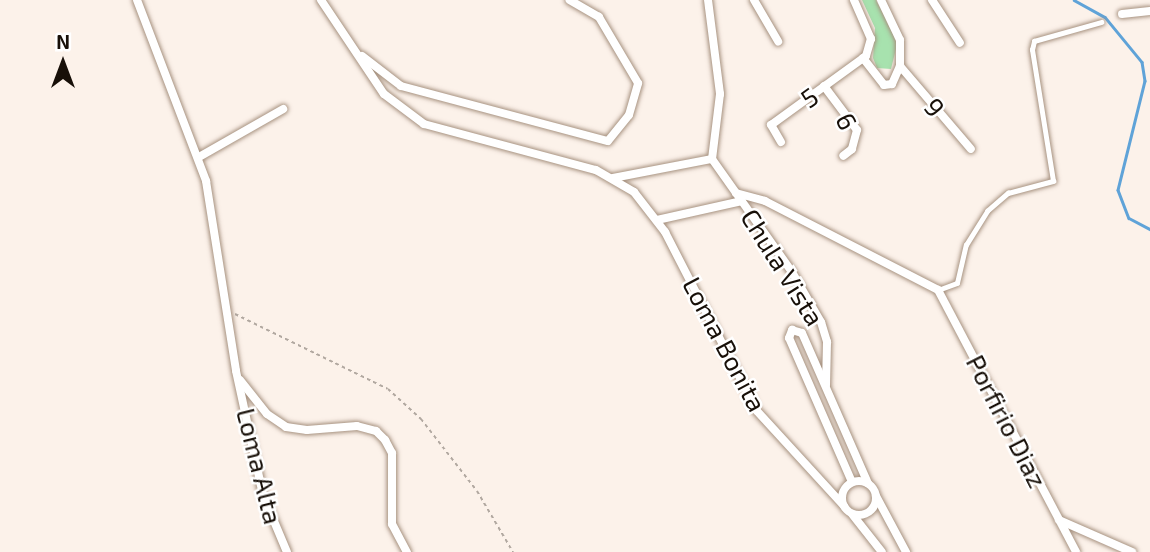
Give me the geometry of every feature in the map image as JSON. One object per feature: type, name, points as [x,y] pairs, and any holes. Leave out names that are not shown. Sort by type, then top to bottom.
[{"type":"street","points":[[321,0],[384,94],[424,124],[613,178],[712,159],[720,94],[708,0]]},
{"type":"street","points":[[358,53],[401,86],[608,141],[629,115],[638,83],[599,17],[569,0]]},
{"type":"street","points":[[754,0],[778,41]]},
{"type":"street","points":[[853,0],[871,39],[863,58],[888,87],[900,66],[899,32],[881,0]]},
{"type":"street","points":[[932,0],[960,43]]},
{"type":"street","name":"Loma Alta","points":[[140,1],[199,157],[224,309],[263,495],[287,552]]},
{"type":"street","points":[[1122,14],[1150,11]]},
{"type":"street","name":"5","points":[[781,142],[771,125],[863,58]]},
{"type":"street","name":"9","points":[[900,66],[971,149]]},
{"type":"street","name":"6","points":[[824,86],[858,130],[852,149],[843,156]]},
{"type":"street","points":[[199,157],[283,109]]},
{"type":"street","name":"Chula Vista","points":[[712,159],[821,322],[827,342],[826,385]]},
{"type":"street","name":"Loma Bonita","points":[[613,178],[634,192],[657,220],[757,411],[844,506]]},
{"type":"street","points":[[657,220],[739,197],[765,201],[939,290]]},
{"type":"street","name":"Porfirio Diaz","points":[[939,290],[1076,552]]},
{"type":"street","points":[[852,482],[789,338],[792,330],[802,333],[868,483],[906,552]]},
{"type":"street","name":"Loma Alta","points":[[238,378],[267,414],[286,426],[307,430],[357,426],[376,431],[385,440],[392,453],[392,524],[407,552]]},
{"type":"street","points":[[852,482],[842,495],[844,506],[882,552]]},
{"type":"street","points":[[852,482],[868,483]]},
{"type":"street","points":[[852,514],[868,513],[874,492]]},
{"type":"street","points":[[1059,520],[1132,552]]},
{"type":"lane","points":[[939,290],[957,283],[966,245],[987,211],[1008,192],[1053,181],[1032,50],[1034,41],[1101,22]]},
{"type":"path","points":[[224,309],[388,388],[421,419],[477,491],[513,552]]},
{"type":"green space","points":[[862,0],[876,0],[893,34],[897,45],[891,69],[877,68],[873,58],[875,28]]},
{"type":"waterway","points":[[1074,0],[1105,17],[1142,62],[1145,81],[1118,190],[1129,218],[1150,229]]}]
